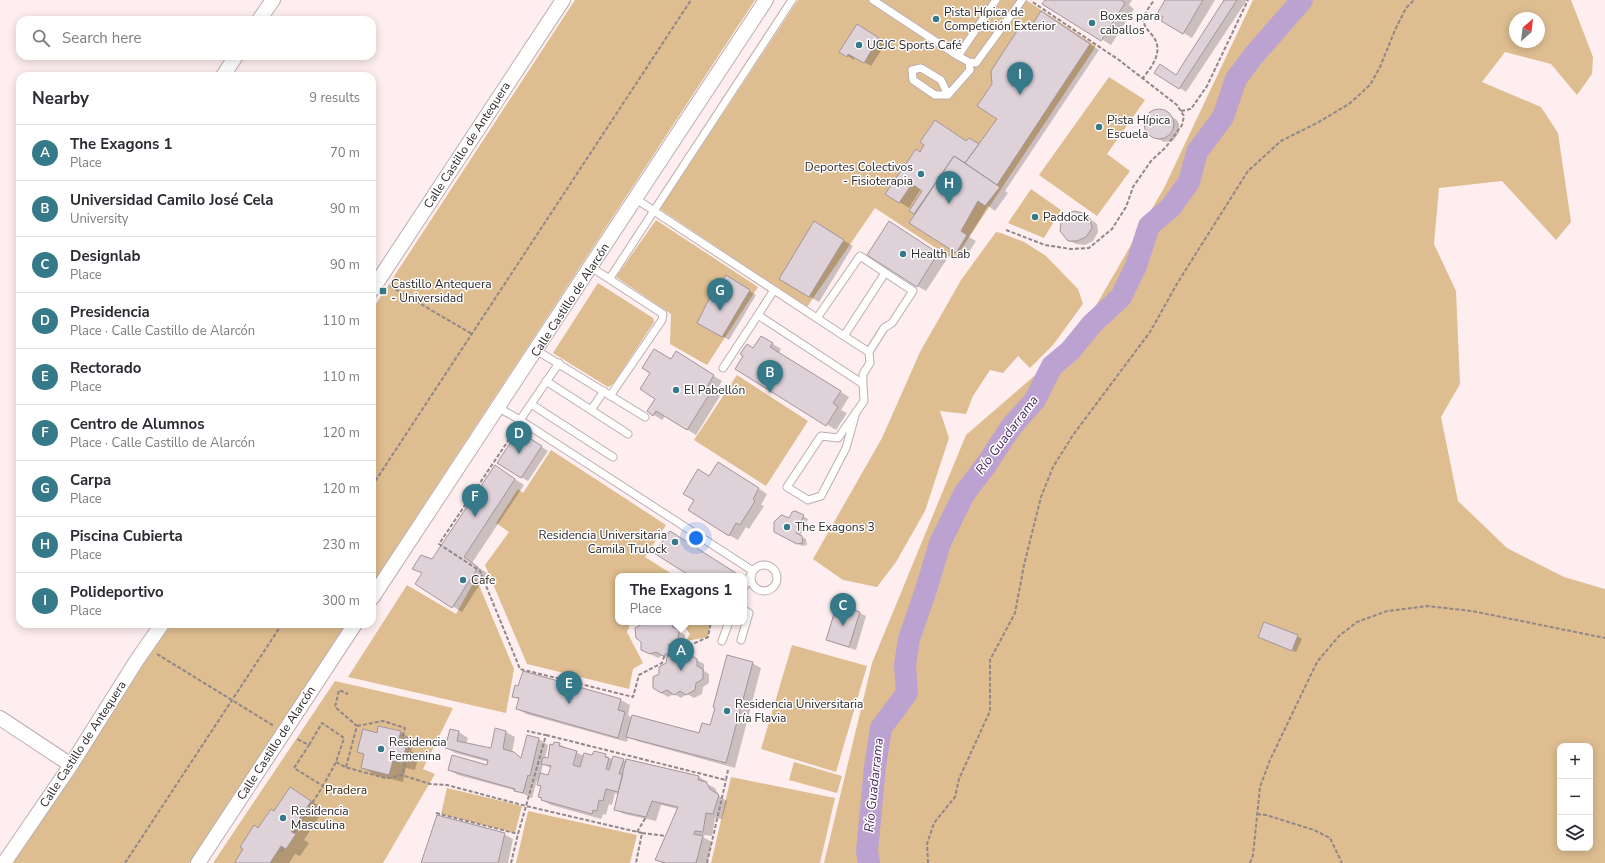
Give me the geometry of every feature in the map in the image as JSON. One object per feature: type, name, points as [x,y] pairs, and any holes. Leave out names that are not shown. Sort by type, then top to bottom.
[{"type":"street","points":[[262,16],[273,0]]},
{"type":"street","name":"Calle Castillo de Antequera","points":[[376,284],[563,0]]},
{"type":"street","name":"Calle Castillo de Alarcón","points":[[376,592],[499,408],[766,0]]},
{"type":"street","points":[[225,72],[233,60]]},
{"type":"street","name":"Calle Castillo de Antequera","points":[[4,863],[71,765],[159,628]]},
{"type":"street","name":"Calle Castillo de Alarcón","points":[[198,863],[352,628]]},
{"type":"street","points":[[0,718],[71,765]]},
{"type":"lane","points":[[610,278],[792,0]]},
{"type":"lane","points":[[872,0],[958,56],[969,62],[976,63],[1022,0]]},
{"type":"lane","points":[[958,56],[996,0]]},
{"type":"lane","points":[[948,95],[970,70],[969,62]]},
{"type":"lane","points":[[921,68],[941,80],[948,95],[934,94],[913,80],[912,70],[921,68]]},
{"type":"lane","points":[[636,199],[869,352]]},
{"type":"lane","points":[[817,318],[860,256],[913,291],[892,323],[884,328],[869,352],[870,363],[863,374],[864,401],[856,412],[838,438],[821,436],[787,486],[808,500],[821,496],[846,448],[856,412]]},
{"type":"lane","points":[[591,267],[663,314],[662,320],[610,396]]},
{"type":"lane","points":[[844,336],[885,273]]},
{"type":"lane","points":[[723,368],[774,290]]},
{"type":"lane","points":[[758,315],[863,384]]},
{"type":"lane","points":[[536,350],[645,417]]},
{"type":"lane","points":[[520,420],[559,363]]},
{"type":"lane","points":[[546,381],[628,434]]},
{"type":"lane","points":[[591,410],[604,391]]},
{"type":"lane","points":[[531,404],[612,457]]},
{"type":"lane","points":[[499,408],[520,420],[753,571],[747,582]]},
{"type":"lane","points":[[722,641],[728,625]]},
{"type":"lane","points":[[741,640],[745,625]]},
{"type":"path","points":[[376,480],[691,0]]},
{"type":"path","points":[[1006,230],[1045,245],[1071,249],[1089,248],[1112,229],[1126,207],[1133,187],[1151,161],[1166,147],[1182,124],[1184,116],[1177,105],[1119,60],[1030,0]]},
{"type":"path","points":[[1142,79],[1156,60],[1157,43],[1145,27],[1144,17],[1154,0]]},
{"type":"path","points":[[1181,111],[1191,109],[1207,86],[1248,0]]},
{"type":"path","points":[[928,863],[927,844],[934,824],[955,797],[959,779],[990,711],[990,660],[1015,613],[1024,565],[1041,497],[1054,467],[1073,435],[1150,332],[1178,282],[1248,171],[1280,141],[1317,123],[1349,104],[1370,85],[1380,67],[1406,8],[1414,0]]},
{"type":"path","points":[[376,284],[472,334]]},
{"type":"path","points":[[520,420],[439,544],[480,571],[520,669],[633,697],[639,675],[662,663],[664,657],[708,637],[710,625]]},
{"type":"path","points":[[1250,863],[1253,855],[1260,787],[1264,774],[1317,662],[1348,628],[1357,622],[1387,612],[1427,606],[1480,613],[1605,638]]},
{"type":"path","points":[[125,863],[279,628]]},
{"type":"path","points":[[146,647],[283,732]]},
{"type":"path","points":[[348,694],[339,690],[334,707],[357,726]]},
{"type":"path","points":[[357,726],[383,721],[405,728],[402,742],[409,747],[402,775]]},
{"type":"path","points":[[293,833],[323,786],[336,762],[344,738],[322,723],[294,768],[323,786]]},
{"type":"path","points":[[346,767],[357,726]]},
{"type":"path","points":[[527,731],[726,780]]},
{"type":"path","points":[[511,863],[546,736]]},
{"type":"path","points":[[297,739],[309,745]]},
{"type":"path","points":[[336,762],[346,767],[385,778],[402,775],[430,784],[447,785],[526,806],[637,832],[665,836]]},
{"type":"path","points":[[707,863],[728,770]]},
{"type":"path","points":[[436,813],[518,834]]},
{"type":"path","points":[[1257,814],[1266,815],[1314,830],[1330,838],[1342,863]]},
{"type":"path","points":[[637,832],[646,817]]},
{"type":"path","points":[[636,863],[642,833]]},
{"type":"path","points":[[281,852],[283,848]]},
{"type":"green space","points":[[575,0],[755,0],[376,578],[376,304]]},
{"type":"green space","points":[[798,0],[1026,0],[1096,46],[954,260],[875,208],[807,307],[660,209]]},
{"type":"green space","points":[[1253,0],[1571,0],[1593,57],[1592,74],[1577,95],[1551,64],[1505,52],[1482,82],[1541,107],[1558,133],[1571,222],[1556,240],[1502,181],[1439,188],[1434,244],[1456,291],[1460,384],[1441,417],[1458,501],[1507,548],[1564,577],[1605,589],[1605,863],[824,863],[872,663],[966,435],[1076,340],[1164,188]]},
{"type":"green space","name":"Pista Hípica Escuela","points":[[1109,77],[1145,100],[1107,154],[1130,171],[1097,216],[1039,175]]},
{"type":"green space","name":"Paddock","points":[[1031,189],[1061,210],[1044,238],[1008,223]]},
{"type":"green space","points":[[656,220],[758,287],[707,365],[670,344],[671,314],[616,277]]},
{"type":"green space","points":[[996,232],[1024,242],[1046,256],[1078,289],[1083,304],[1053,345],[1030,368],[1018,356],[1003,373],[990,370],[973,396],[966,414],[940,411],[949,438],[925,511],[896,562],[877,587],[843,580],[813,559],[882,438],[920,352],[961,280]]},
{"type":"green space","points":[[598,283],[653,318],[654,322],[613,384],[608,387],[553,353]]},
{"type":"green space","points":[[737,375],[808,421],[766,486],[694,440]]},
{"type":"green space","points":[[551,450],[666,525],[645,557],[670,573],[615,573],[615,625],[630,625],[627,632],[643,663],[633,669],[629,689],[527,664],[485,565],[509,532],[496,523],[518,489],[523,493]]},
{"type":"green space","points":[[476,578],[514,669],[506,713],[348,677],[407,585],[456,614]]},
{"type":"green space","points":[[683,625],[710,625],[708,637],[686,641],[690,634]]},
{"type":"green space","points":[[164,628],[343,628],[189,863],[10,863]]},
{"type":"green space","points":[[792,645],[867,666],[836,772],[761,749]]},
{"type":"green space","name":"Pradera","points":[[335,681],[453,708],[423,769],[435,774],[383,863],[213,863]]},
{"type":"green space","points":[[794,762],[842,776],[837,793],[789,780]]},
{"type":"green space","points":[[731,777],[835,798],[820,863],[711,863]]},
{"type":"green space","points":[[447,788],[522,806],[515,833],[441,814]]},
{"type":"green space","points":[[528,811],[637,835],[630,863],[516,863]]},
{"type":"building","name":"Boxes para caballos","points":[[1045,0],[1121,0],[1125,3],[1101,41],[1042,4]]},
{"type":"building","points":[[1165,0],[1203,0],[1183,34],[1161,21],[1163,17],[1157,14]]},
{"type":"building","points":[[1224,0],[1237,0],[1179,89],[1154,73],[1160,64],[1176,75]]},
{"type":"building","points":[[1041,11],[1090,44],[997,185],[965,163],[997,119],[977,106],[992,84],[991,71],[1017,31],[1030,28]]},
{"type":"building","name":"UCJC Sports Café","points":[[857,24],[879,38],[864,63],[848,54],[847,57],[839,52]]},
{"type":"building","points":[[1159,109],[1170,113],[1174,124],[1170,135],[1159,139],[1148,135],[1144,124],[1148,113]]},
{"type":"building","name":"Deportes Colectivos - Fisioterapia","points":[[935,120],[966,141],[969,138],[979,144],[965,163],[954,156],[914,214],[909,211],[922,191],[912,184],[899,203],[885,194],[916,149],[920,152],[924,145],[920,142]]},
{"type":"building","points":[[954,156],[1000,187],[985,206],[978,201],[961,231],[967,235],[956,253],[909,223]]},
{"type":"building","points":[[1074,211],[1083,213],[1090,219],[1092,228],[1086,237],[1077,241],[1068,241],[1060,231],[1061,223],[1066,214]]},
{"type":"building","points":[[814,221],[844,240],[809,297],[779,279]]},
{"type":"building","name":"Health Lab","points":[[889,221],[938,253],[917,287],[867,255]]},
{"type":"building","points":[[726,275],[750,290],[722,337],[697,323],[709,299]]},
{"type":"building","points":[[761,336],[773,343],[770,347],[841,391],[833,403],[838,407],[826,426],[735,369],[743,356],[740,354],[747,344],[753,348]]},
{"type":"building","name":"El Pabellón","points":[[654,349],[671,359],[676,351],[714,375],[707,387],[712,390],[687,430],[656,411],[653,416],[647,411],[655,399],[640,389],[650,373],[642,368]]},
{"type":"building","points":[[518,431],[542,446],[521,478],[497,463]]},
{"type":"building","points":[[718,462],[759,488],[753,499],[755,501],[740,525],[736,523],[729,536],[688,510],[694,500],[683,494],[698,469],[709,476]]},
{"type":"building","points":[[495,465],[515,479],[464,557],[478,567],[452,608],[415,584],[422,573],[412,569],[421,555],[432,559]]},
{"type":"building","name":"The Exagons 3","points":[[795,511],[804,515],[796,533],[802,536],[803,543],[797,544],[774,532],[774,522],[780,516],[782,515],[789,518],[792,512]]},
{"type":"building","name":"Residencia Universitaria Camila Trulock","points":[[670,531],[736,573],[685,573],[654,553]]},
{"type":"building","points":[[837,604],[860,612],[849,647],[826,640]]},
{"type":"building","points":[[1264,622],[1298,635],[1292,651],[1258,637]]},
{"type":"building","points":[[640,625],[672,625],[672,627],[679,630],[678,640],[668,645],[672,650],[663,656],[656,652],[650,654],[641,650],[641,642],[636,638],[635,628]]},
{"type":"building","points":[[677,653],[683,656],[687,653],[697,659],[697,666],[703,669],[703,679],[696,683],[695,690],[686,695],[680,691],[674,695],[667,690],[661,693],[653,688],[653,677],[659,674],[659,667],[666,663],[667,657]]},
{"type":"building","name":"Residencia Universitaria Iría Flavia","points":[[727,655],[753,662],[726,763],[626,737],[632,715],[699,733],[702,723],[710,725],[715,708],[713,707]]},
{"type":"building","points":[[523,671],[621,699],[618,710],[625,712],[618,738],[516,709],[519,698],[512,697],[515,685],[518,686]]},
{"type":"building","name":"Residencia Femenina","points":[[378,726],[401,731],[397,745],[406,747],[402,763],[393,761],[389,775],[361,768],[364,754],[357,752],[363,729],[377,733]]},
{"type":"building","points":[[495,728],[506,731],[503,749],[514,752],[521,758],[527,735],[539,738],[530,776],[528,775],[523,793],[514,791],[515,789],[448,770],[452,755],[487,765],[488,760],[445,748],[450,729],[459,731],[457,741],[491,748]]},
{"type":"building","points":[[554,742],[560,743],[559,746],[577,751],[573,765],[580,767],[584,753],[592,755],[594,751],[606,754],[605,757],[609,758],[606,769],[609,770],[613,756],[624,759],[619,774],[623,774],[618,792],[606,789],[603,801],[599,800],[597,811],[593,810],[592,814],[541,800],[542,798],[538,797],[541,786],[537,785],[540,773],[548,775],[551,766],[541,764],[543,757],[548,758],[550,744],[553,745]]},
{"type":"building","points":[[626,759],[699,776],[698,780],[706,782],[710,789],[719,795],[713,814],[706,813],[703,832],[695,831],[694,834],[703,836],[696,863],[666,863],[655,860],[678,807],[652,801],[646,817],[614,810]]},
{"type":"building","name":"Residencia Masculina","points":[[290,787],[311,801],[291,831],[296,834],[286,849],[281,846],[270,863],[235,862],[243,849],[240,847],[254,825],[258,828],[271,809],[274,811]]},
{"type":"building","points":[[437,815],[505,833],[498,863],[421,863]]},
{"type":"waterway","name":"Río Guadarrama","points":[[869,863],[867,851],[875,767],[881,728],[907,693],[905,665],[909,639],[940,543],[964,494],[986,465],[1011,427],[1035,400],[1052,366],[1070,351],[1092,324],[1121,297],[1136,266],[1149,226],[1171,207],[1189,182],[1197,152],[1223,117],[1236,79],[1254,55],[1302,0]]},
{"type":"place","name":"Pista Hípica de Competición Exterior","points":[[936,19]]},
{"type":"place","name":"Boxes para caballos","points":[[1092,23]]},
{"type":"place","name":"UCJC Sports Café","points":[[859,45]]},
{"type":"place","name":"Polideportivo","points":[[1020,95]]},
{"type":"place","name":"Pista Hípica Escuela","points":[[1099,127]]},
{"type":"place","name":"Deportes Colectivos - Fisioterapia","points":[[921,174]]},
{"type":"place","name":"Piscina Cubierta","points":[[949,204]]},
{"type":"place","name":"Paddock","points":[[1035,217]]},
{"type":"place","name":"Health Lab","points":[[903,254]]},
{"type":"place","name":"Castillo Antequera - Universidad","points":[[383,291]]},
{"type":"place","name":"Carpa","points":[[720,311]]},
{"type":"place","name":"El Pabellón","points":[[676,390]]},
{"type":"place","name":"Universidad Camilo José Cela","points":[[770,393]]},
{"type":"place","name":"Presidencia","points":[[519,454]]},
{"type":"place","name":"Centro de Alumnos","points":[[475,517]]},
{"type":"place","name":"The Exagons 3","points":[[787,527]]},
{"type":"place","name":"Residencia Universitaria Camila Trulock","points":[[675,542]]},
{"type":"place","name":"Cafe","points":[[463,580]]},
{"type":"place","name":"Designlab","points":[[843,626]]},
{"type":"place","name":"The Exagons 1","points":[[681,671]]},
{"type":"place","name":"Rectorado","points":[[569,704]]},
{"type":"place","name":"Residencia Universitaria Iría Flavia","points":[[727,711]]},
{"type":"place","name":"Residencia Femenina","points":[[381,749]]},
{"type":"place","name":"Residencia Masculina","points":[[283,818]]}]
